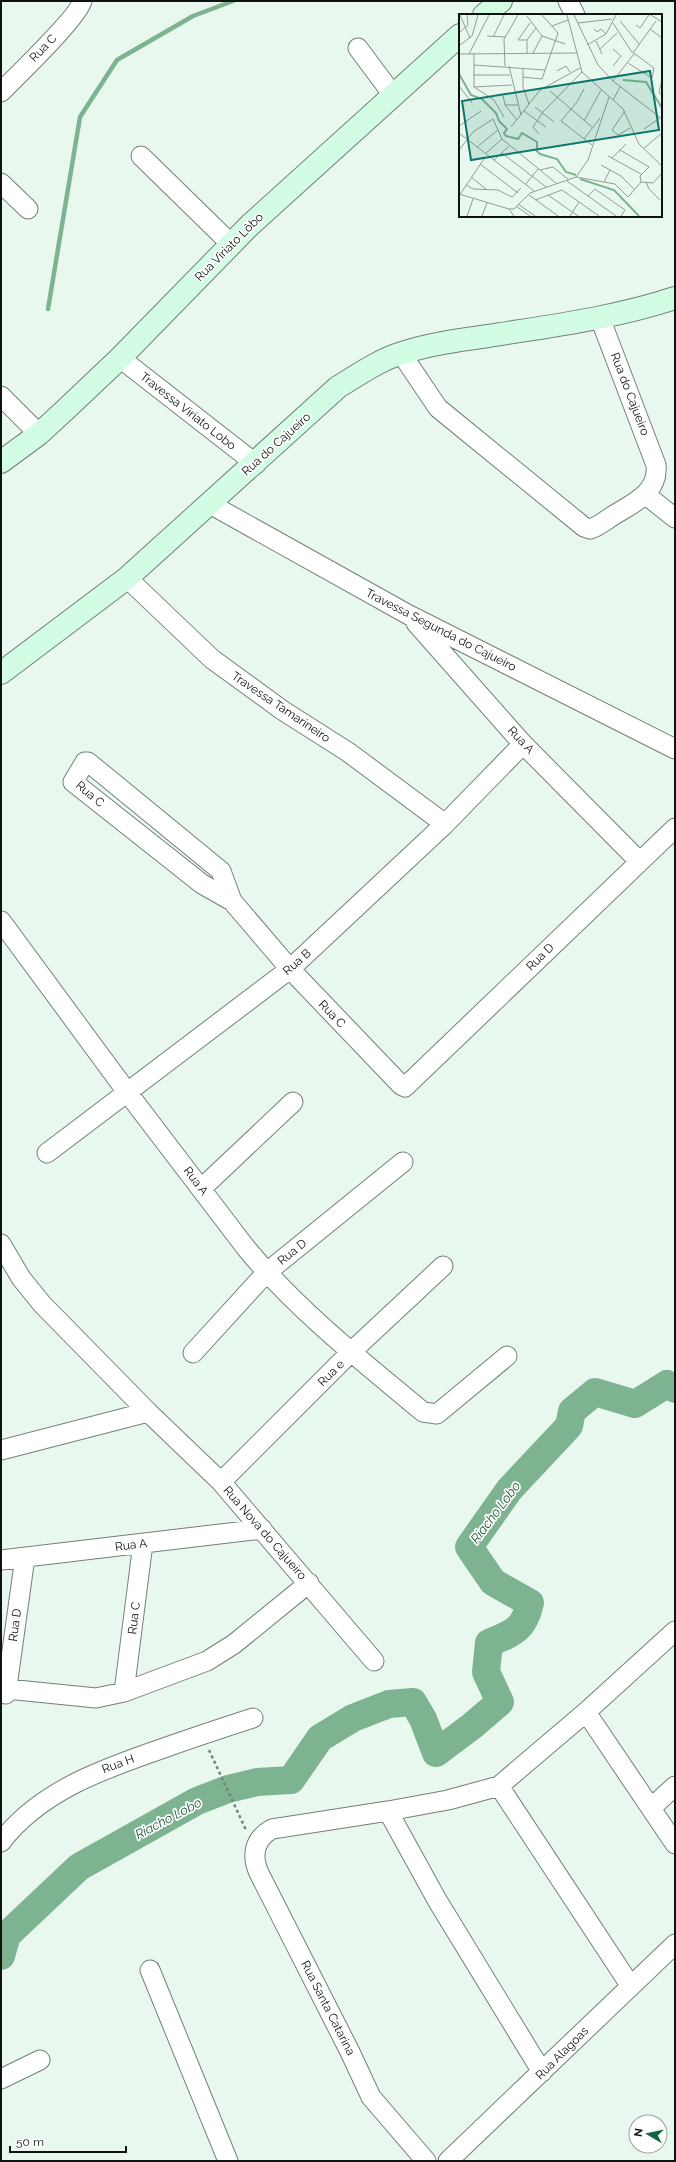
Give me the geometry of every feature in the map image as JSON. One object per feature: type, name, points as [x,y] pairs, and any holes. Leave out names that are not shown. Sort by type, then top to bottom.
[{"type":"street","name":"Rua C","points":[[1,92],[73,15],[82,1]]},
{"type":"street","points":[[485,14],[500,1]]},
{"type":"street","points":[[568,1],[574,14]]},
{"type":"street","name":"Rua Viriato Lôbo","points":[[1,462],[39,434],[120,358],[231,244],[459,36]]},
{"type":"street","points":[[358,48],[393,95]]},
{"type":"street","points":[[142,156],[231,244]]},
{"type":"street","points":[[1,183],[28,209]]},
{"type":"street","name":"Rua do Cajueiro","points":[[1,673],[127,578],[256,464],[338,388],[371,367],[401,353],[437,344],[600,318],[646,308],[675,298]]},
{"type":"street","name":"Rua do Cajueiro","points":[[600,318],[656,465],[656,481],[646,494]]},
{"type":"street","points":[[401,353],[438,408],[584,527],[590,529],[595,527],[646,494],[675,518]]},
{"type":"street","name":"Travessa Viriato Lobo","points":[[120,358],[256,464]]},
{"type":"street","points":[[1,396],[39,434]]},
{"type":"street","name":"Travessa Segunda do Cajueiro","points":[[210,504],[409,615],[675,749]]},
{"type":"street","name":"Travessa Tamarineiro","points":[[127,578],[218,663],[282,710],[348,752],[445,824]]},
{"type":"street","name":"Rua A","points":[[409,615],[523,744],[639,861]]},
{"type":"street","name":"Rua B","points":[[47,1153],[290,969],[445,824],[523,744]]},
{"type":"street","name":"Rua C","points":[[232,901],[207,888],[73,782],[85,762],[88,762],[221,871],[232,901],[290,969],[400,1085],[405,1087]]},
{"type":"street","name":"Rua D","points":[[405,1087],[675,828]]},
{"type":"street","points":[[158,849],[174,832]]},
{"type":"street","name":"Rua A","points":[[1,921],[127,1092],[266,1273],[351,1352],[423,1412],[437,1414],[507,1356]]},
{"type":"street","points":[[202,1188],[293,1102]]},
{"type":"street","name":"Rua D","points":[[193,1353],[266,1273],[403,1162]]},
{"type":"street","name":"Rua Nova do Cajueiro","points":[[1,1244],[21,1278],[42,1304],[148,1412],[221,1482],[309,1583],[374,1661]]},
{"type":"street","name":"Rua e","points":[[221,1482],[351,1352],[443,1266]]},
{"type":"street","points":[[1,1450],[148,1412]]},
{"type":"street","name":"Rua A","points":[[1,1560],[262,1529]]},
{"type":"street","name":"Rua C","points":[[124,1692],[143,1543]]},
{"type":"street","name":"Rua D","points":[[25,1557],[6,1691],[96,1698],[124,1692]]},
{"type":"street","points":[[124,1692],[207,1661],[234,1644],[309,1583]]},
{"type":"street","points":[[256,1843],[264,1834],[272,1829],[448,1800],[499,1786],[586,1712],[675,1631]]},
{"type":"street","points":[[586,1712],[675,1844]]},
{"type":"street","name":"Rua H","points":[[1,1842],[25,1815],[71,1786],[103,1769],[253,1718]]},
{"type":"street","points":[[499,1786],[630,1985]]},
{"type":"street","points":[[651,1808],[675,1786]]},
{"type":"street","points":[[388,1811],[437,1900],[542,2072]]},
{"type":"street","name":"Rua Santa Catarina","points":[[256,1843],[254,1863],[350,2052],[371,2097],[426,2161]]},
{"type":"street","name":"Rua Alagoas","points":[[448,2161],[542,2072],[630,1985],[675,1944]]},
{"type":"street","points":[[150,1970],[228,2161]]},
{"type":"street","points":[[1,2078],[40,2060]]},
{"type":"path","points":[[202,1735],[246,1831],[256,1843]]},
{"type":"waterway","points":[[48,309],[80,117],[117,60],[193,16],[233,1]]},
{"type":"waterway","name":"Riacho Lobo","points":[[1,1956],[7,1935],[79,1867],[197,1801],[228,1789],[257,1782],[291,1780],[320,1738],[353,1718],[389,1704],[413,1702],[423,1719],[436,1753],[472,1726],[500,1702],[486,1672],[489,1643],[511,1633],[521,1625],[528,1612],[530,1603],[493,1582],[469,1547],[509,1490],[569,1426],[572,1411],[595,1392],[635,1404],[667,1384],[675,1389]]}]
